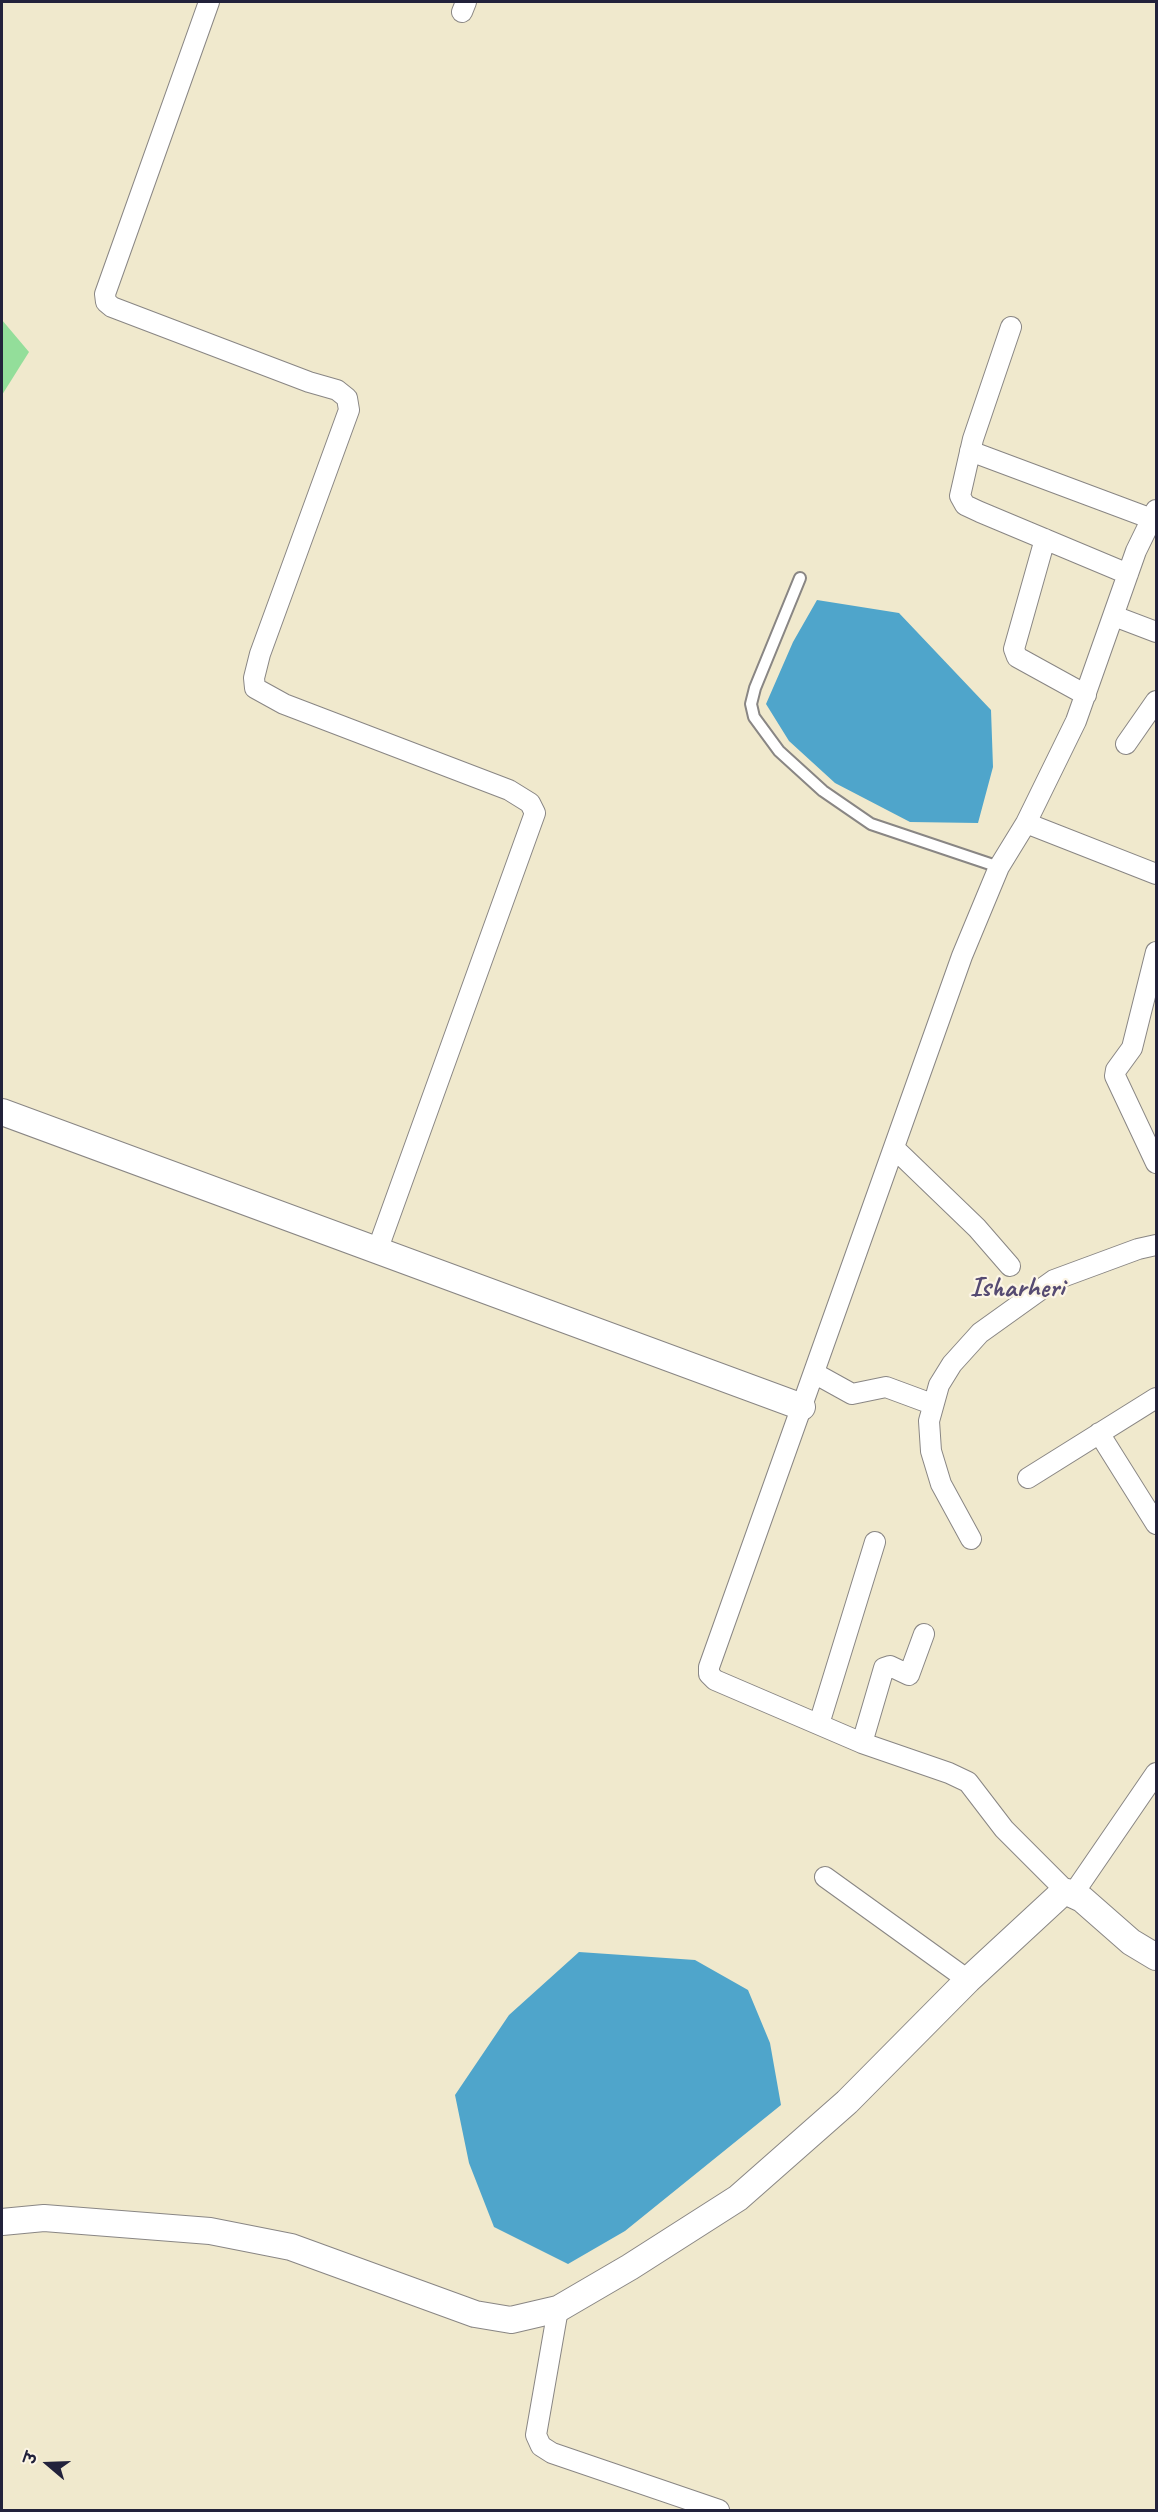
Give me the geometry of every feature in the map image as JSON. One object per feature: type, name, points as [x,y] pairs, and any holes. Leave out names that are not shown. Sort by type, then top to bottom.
[{"type":"street","points":[[209,2],[105,294],[106,302],[112,307],[309,382],[337,390],[347,398],[350,410],[260,654],[254,678],[255,688],[261,694],[284,704],[509,790],[530,803],[535,813],[377,1251]]},
{"type":"street","points":[[1011,327],[970,451],[960,496],[965,505],[1128,574]]},
{"type":"street","points":[[970,451],[1154,514],[1136,551],[1086,695],[1059,761],[1026,823],[999,867],[962,956],[709,1667],[710,1674],[715,1680],[862,1743],[950,1773],[968,1782],[1005,1829],[1070,1893],[1131,1942],[1156,1957]]},
{"type":"street","points":[[1045,539],[1014,649],[1017,657],[1086,695]]},
{"type":"street","points":[[1114,616],[1156,632]]},
{"type":"street","points":[[1126,744],[1156,701]]},
{"type":"street","points":[[1026,823],[1156,874]]},
{"type":"street","points":[[1156,952],[1132,1048],[1114,1076],[1156,1163]]},
{"type":"street","points":[[2,1113],[802,1407]]},
{"type":"street","points":[[894,1148],[976,1228],[1010,1266]]},
{"type":"street","points":[[970,1539],[941,1484],[931,1451],[929,1421],[939,1384],[952,1364],[980,1333],[1054,1280],[1138,1249],[1156,1245]]},
{"type":"street","points":[[814,1373],[852,1394],[886,1387],[932,1404]]},
{"type":"street","points":[[1028,1478],[1156,1398]]},
{"type":"street","points":[[1099,1433],[1156,1524]]},
{"type":"street","points":[[819,1724],[868,1573],[875,1542]]},
{"type":"street","points":[[862,1743],[884,1668],[890,1666],[909,1675],[924,1634]]},
{"type":"street","points":[[2,2222],[44,2218],[210,2231],[291,2247],[475,2314],[511,2320],[558,2309],[630,2267],[738,2198],[847,2102],[1046,1905],[1060,1894],[1070,1893],[1156,1773]]},
{"type":"street","points":[[825,1877],[968,1980]]},
{"type":"street","points":[[558,2309],[536,2435],[541,2446],[552,2453],[719,2511]]},
{"type":"lane","points":[[800,578],[755,688],[751,704],[754,717],[779,751],[823,791],[871,824],[999,867]]},
{"type":"green space","points":[[2,320],[29,352],[2,395]]},
{"type":"water","points":[[817,600],[899,613],[991,710],[993,767],[978,823],[910,822],[835,783],[789,741],[766,704],[793,642]]},
{"type":"water","points":[[579,1952],[695,1960],[748,1990],[770,2043],[781,2105],[625,2231],[568,2264],[494,2227],[469,2163],[455,2095],[509,2015]]},
{"type":"district","name":"Isharheri","points":[[1017,1289]]}]
